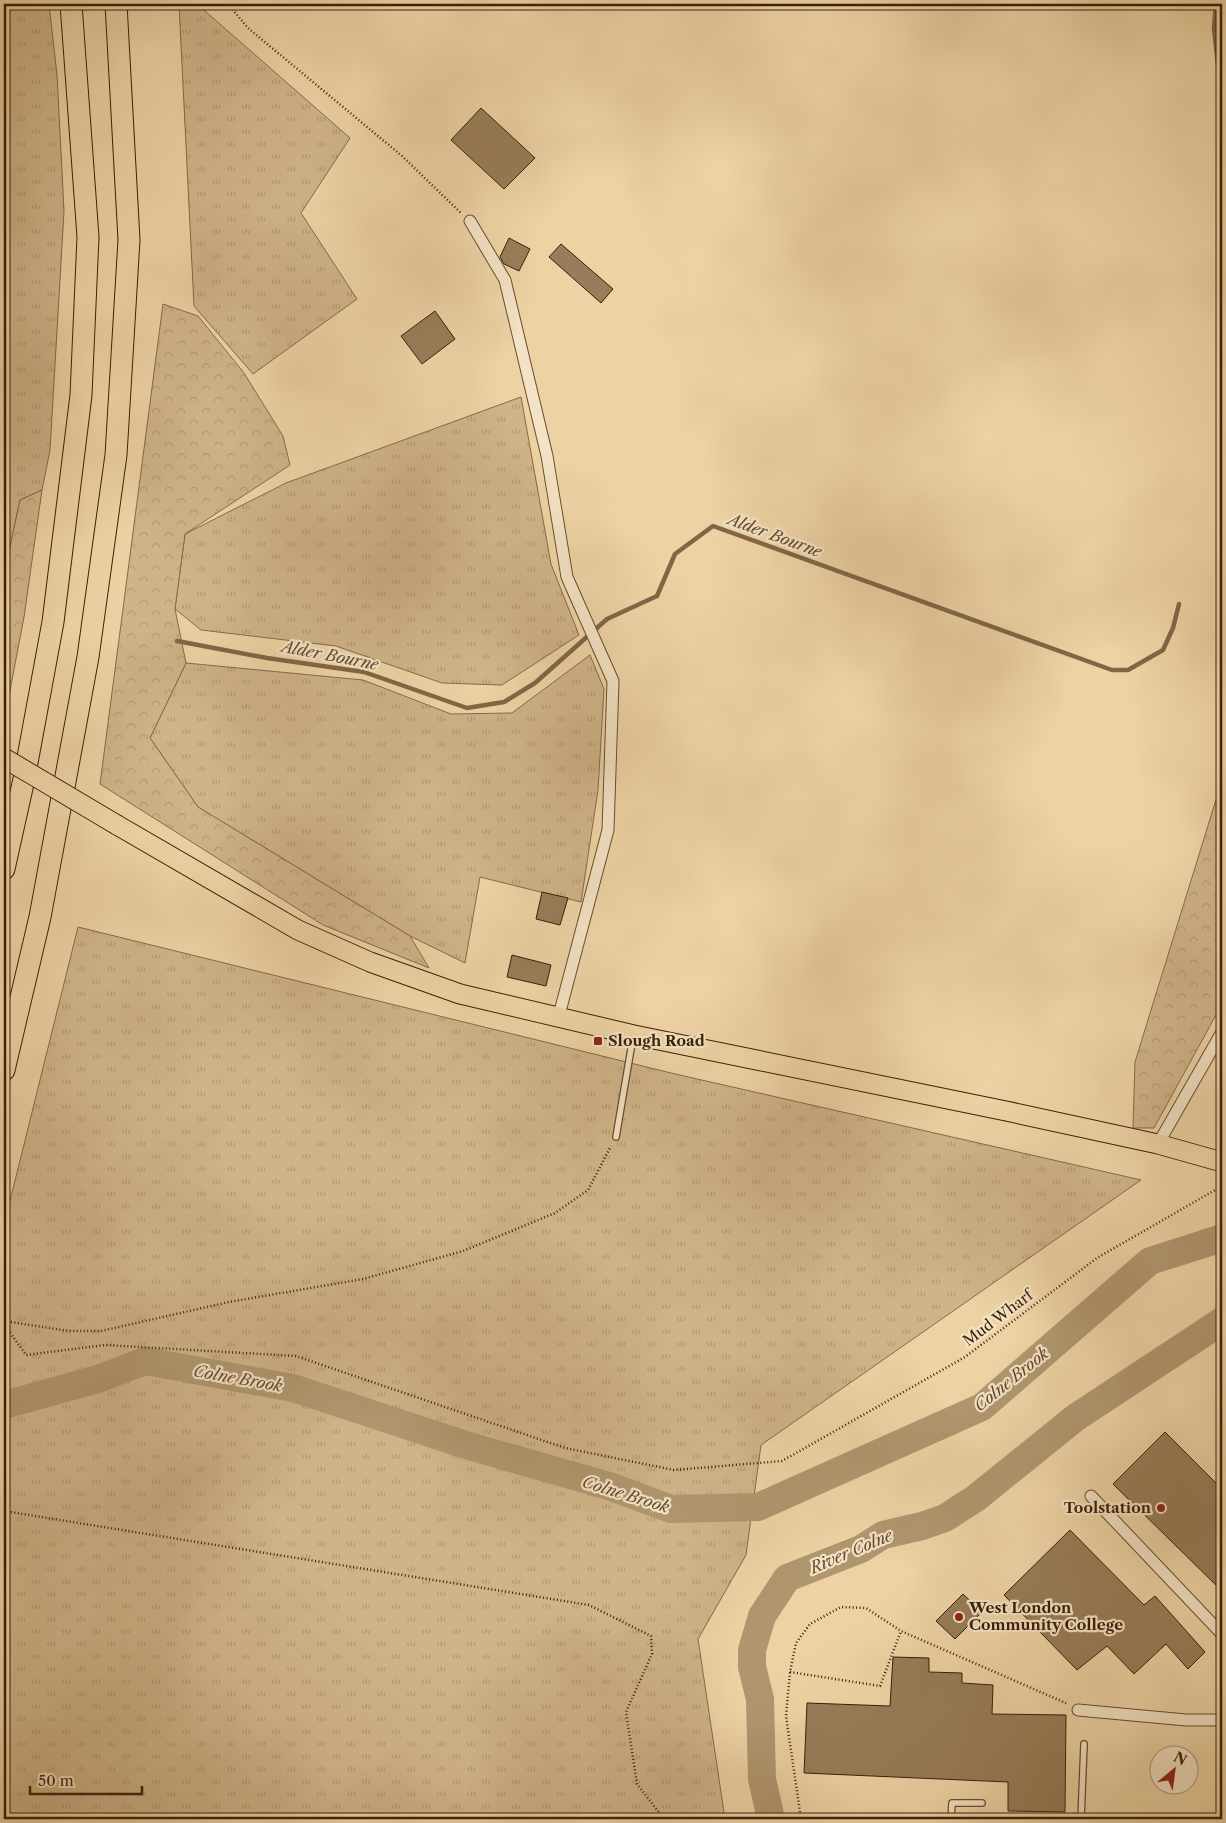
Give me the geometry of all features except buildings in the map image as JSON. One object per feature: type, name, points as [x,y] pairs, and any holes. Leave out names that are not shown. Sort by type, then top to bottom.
[{"type":"highway","points":[[4,869],[24,779],[53,622],[81,395],[88,237],[71,4]]},
{"type":"highway","points":[[4,1070],[40,917],[74,734],[88,657],[116,455],[129,240],[116,4]]},
{"type":"main road","points":[[4,758],[298,930],[370,962],[460,994],[634,1035],[1006,1110],[1158,1144],[1222,1162]]},
{"type":"street","points":[[470,221],[505,280],[547,456],[567,577],[613,681],[608,830],[558,1018]]},
{"type":"street","points":[[1158,1144],[1222,1032]]},
{"type":"street","points":[[1091,1496],[1222,1634]]},
{"type":"street","points":[[1078,1710],[1186,1720],[1222,1720]]},
{"type":"lane","points":[[616,1137],[634,1035]]},
{"type":"lane","points":[[1081,1819],[1084,1744]]},
{"type":"lane","points":[[951,1819],[952,1803],[982,1803]]},
{"type":"path","points":[[228,4],[248,28],[402,156],[470,221]]},
{"type":"path","points":[[4,1322],[70,1331],[101,1331],[229,1302],[363,1279],[463,1251],[555,1213],[588,1190],[616,1137]]},
{"type":"path","name":"Mud Wharf","points":[[4,1322],[26,1355],[105,1345],[296,1356],[565,1448],[674,1470],[782,1461],[965,1357],[1097,1258],[1222,1186]]},
{"type":"path","points":[[4,1511],[590,1605],[651,1636],[652,1654],[626,1712],[637,1784],[664,1819]]},
{"type":"path","points":[[801,1819],[786,1716],[790,1672],[796,1643],[810,1624],[841,1607],[866,1608],[901,1631],[964,1660],[1061,1700]]},
{"type":"path","points":[[790,1672],[880,1686],[901,1631]]},
{"type":"green space","points":[[4,4],[49,4],[57,75],[64,211],[50,450],[42,490],[20,500],[4,575]]},
{"type":"green space","points":[[179,4],[197,4],[350,138],[301,213],[357,299],[253,374],[194,306]]},
{"type":"green space","points":[[163,304],[198,316],[244,373],[283,436],[290,465],[185,534],[175,609],[186,663],[150,738],[198,807],[410,936],[429,968],[323,925],[100,784]]},
{"type":"green space","points":[[521,397],[551,564],[579,635],[502,685],[442,683],[336,646],[201,630],[175,609],[185,534],[286,483]]},
{"type":"green space","points":[[42,490],[24,617],[4,722],[4,575],[20,500]]},
{"type":"green space","points":[[590,655],[604,689],[598,790],[581,902],[480,877],[465,963],[410,936],[198,807],[150,738],[186,663],[363,680],[451,714],[512,713]]},
{"type":"green space","points":[[1222,787],[1222,1004],[1154,1128],[1133,1128],[1135,1062],[1219,790]]},
{"type":"green space","points":[[78,927],[671,1073],[1141,1180],[761,1445],[746,1555],[698,1639],[725,1819],[4,1819],[4,1225]]},
{"type":"waterway","name":"Alder Bourne","points":[[1216,4],[1214,28],[1222,102]]},
{"type":"waterway","name":"Alder Bourne","points":[[177,641],[267,658],[364,672],[467,708],[504,702],[535,683],[607,619],[657,596],[675,554],[713,526],[1112,670],[1128,670],[1163,650],[1173,628],[1179,604]]},
{"type":"waterway","name":"Colne Brook","points":[[4,1405],[98,1379],[145,1361],[293,1388],[469,1446],[609,1486],[671,1509],[758,1507],[982,1407],[1150,1261],[1222,1238]]},
{"type":"waterway","name":"River Colne","points":[[771,1819],[762,1779],[760,1699],[752,1667],[752,1650],[762,1616],[787,1578],[861,1549],[883,1535],[922,1526],[945,1518],[976,1498],[1075,1418],[1222,1321]]},
{"type":"place","name":"Slough Road","points":[[598,1041]]},
{"type":"place","name":"Toolstation","points":[[1161,1508]]},
{"type":"place","name":"West London Community College","points":[[959,1617]]}]
